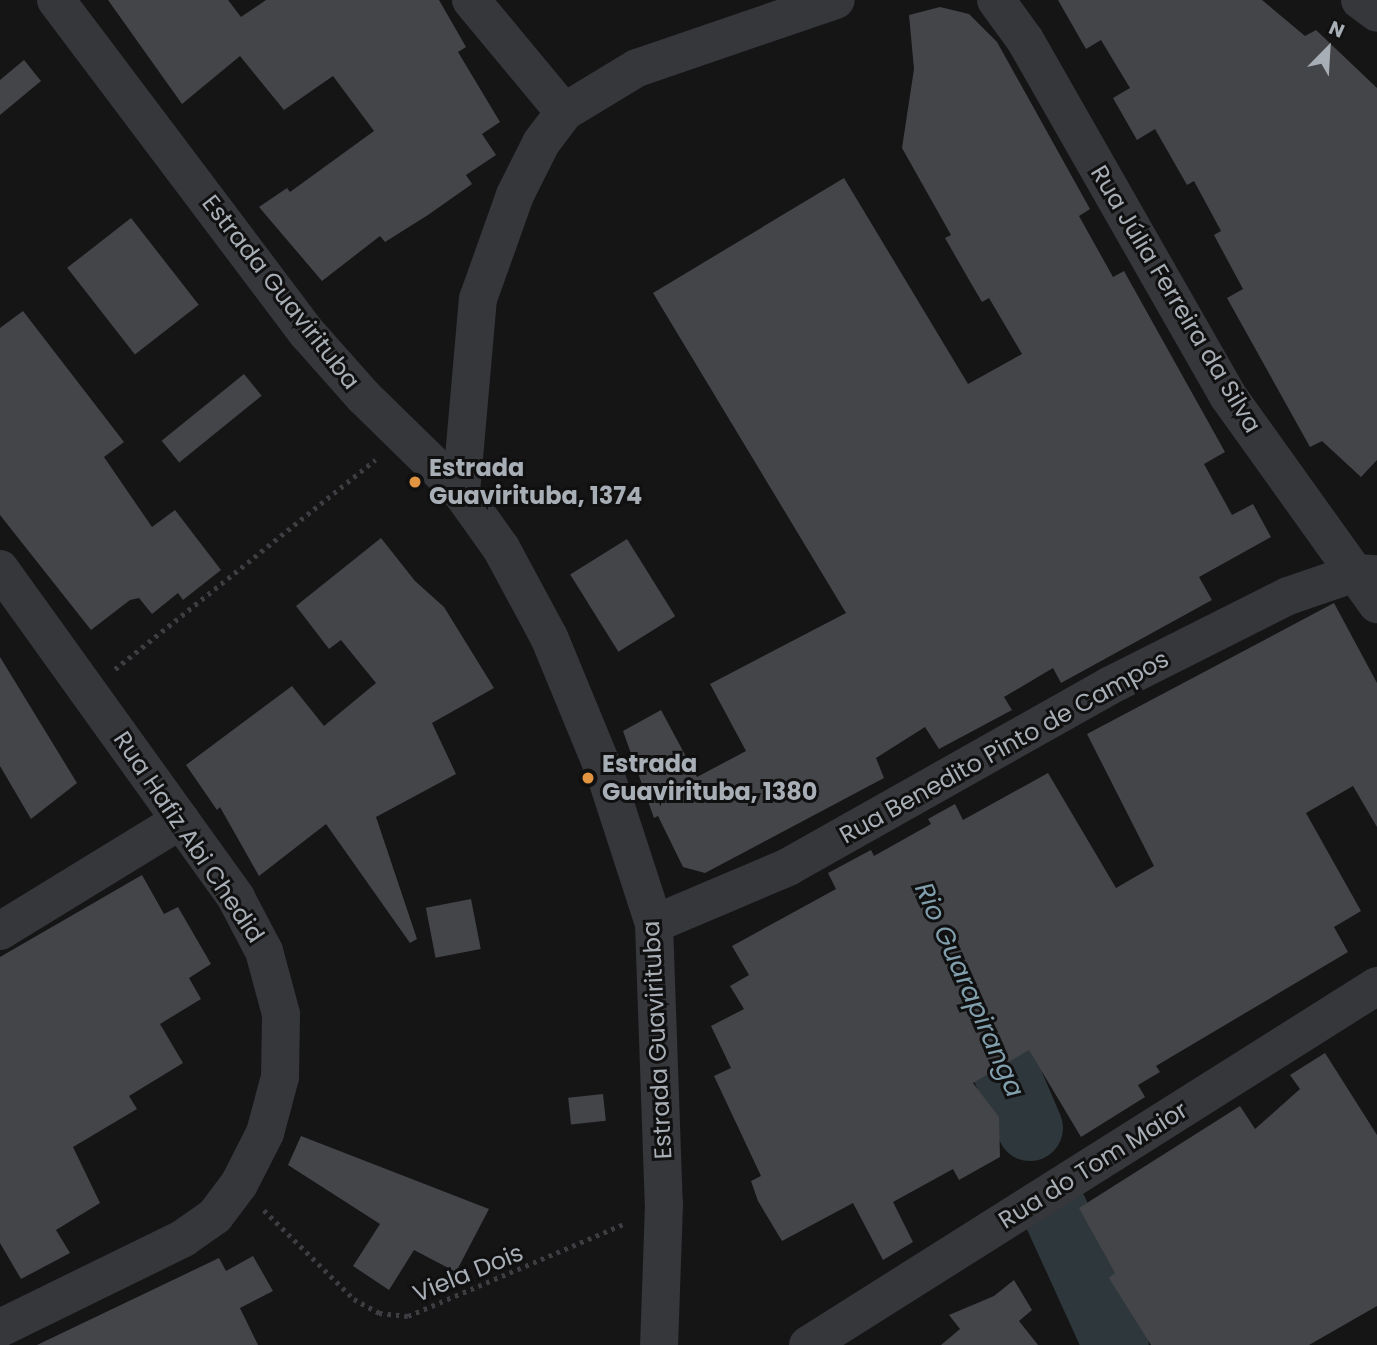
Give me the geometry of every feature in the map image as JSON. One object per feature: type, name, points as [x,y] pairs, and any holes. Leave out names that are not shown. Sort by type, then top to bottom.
[{"type":"street","name":"Estrada Guavirituba","points":[[56,0],[308,334],[405,439],[461,492],[501,548],[549,637],[609,785],[654,924],[664,1204],[659,1345]]},
{"type":"street","points":[[471,0],[564,112]]},
{"type":"street","points":[[461,492],[478,299],[515,195],[541,143],[564,112],[636,68],[836,0]]},
{"type":"street","name":"Rua Júlia Ferreira da Silva","points":[[996,0],[1025,40],[1228,396],[1366,574],[1377,604]]},
{"type":"street","points":[[1360,0],[1377,13]]},
{"type":"street","name":"Rua Hafiz Abi Chedid","points":[[0,569],[89,689],[236,898],[264,951],[281,1014],[280,1077],[265,1133],[239,1184],[215,1216],[184,1238],[0,1328]]},
{"type":"street","name":"Rua Benedito Pinto de Campos","points":[[654,924],[788,867],[1109,686],[1246,617],[1320,582],[1366,574]]},
{"type":"street","points":[[0,931],[181,820]]},
{"type":"street","name":"Rua do Tom Maior","points":[[808,1345],[1377,986]]},
{"type":"path","points":[[89,689],[354,475],[405,439]]},
{"type":"path","name":"Viela Dois","points":[[239,1184],[354,1299],[379,1313],[408,1316],[555,1256],[664,1204]]},
{"type":"building","points":[[108,0],[228,0],[241,17],[266,0],[439,0],[466,47],[458,52],[500,122],[482,134],[496,155],[466,175],[472,184],[385,242],[380,236],[322,281],[259,207],[287,188],[290,192],[374,131],[333,76],[284,110],[240,56],[182,104]]},
{"type":"building","points":[[1058,0],[1262,0],[1305,36],[1316,30],[1377,88],[1377,460],[1361,477],[1322,441],[1310,447],[1227,298],[1243,289],[1214,235],[1221,231],[1194,181],[1187,185],[1155,129],[1137,140],[1113,98],[1130,88],[1101,40],[1086,49]]},
{"type":"building","points":[[940,7],[969,14],[997,42],[1090,209],[1079,216],[1113,277],[1124,271],[1225,452],[1204,464],[1232,515],[1253,504],[1271,537],[1199,577],[1212,600],[1061,683],[1053,668],[1004,697],[1012,710],[939,749],[925,727],[876,758],[884,778],[705,873],[683,867],[658,816],[654,818],[623,731],[661,710],[697,777],[746,751],[710,684],[846,613],[653,293],[844,178],[968,384],[1022,354],[989,298],[982,302],[972,285],[945,238],[951,235],[902,148],[914,69],[909,15]]},
{"type":"building","points":[[24,60],[41,81],[0,115],[0,80]]},
{"type":"building","points":[[131,218],[199,305],[135,355],[67,268]]},
{"type":"building","points":[[23,311],[124,442],[104,457],[152,527],[175,510],[221,570],[183,600],[178,593],[152,614],[139,598],[130,600],[91,630],[0,515],[0,328]]},
{"type":"building","points":[[244,374],[262,396],[179,462],[162,441]]},
{"type":"building","points":[[381,538],[415,581],[444,607],[494,688],[432,723],[456,774],[376,817],[417,939],[410,943],[326,824],[259,876],[220,807],[217,810],[186,765],[292,686],[324,726],[376,683],[341,640],[329,649],[296,606]]},
{"type":"building","points":[[627,539],[675,616],[618,652],[570,575]]},
{"type":"building","points":[[1334,603],[1377,683],[1377,827],[1353,786],[1306,813],[1361,911],[1334,927],[1348,952],[1156,1066],[1160,1072],[1138,1085],[1145,1097],[1081,1137],[1029,1050],[973,1083],[999,1117],[1000,1157],[959,1180],[953,1169],[893,1202],[913,1242],[883,1260],[853,1203],[782,1241],[758,1201],[751,1181],[761,1176],[714,1076],[731,1068],[711,1026],[744,1009],[730,986],[749,975],[732,946],[836,889],[828,873],[871,850],[874,856],[931,824],[928,819],[955,804],[963,820],[1048,773],[1116,888],[1154,866],[1087,734]]},
{"type":"building","points":[[0,657],[77,783],[31,819],[0,766]]},
{"type":"building","points":[[142,875],[164,914],[178,907],[211,964],[189,978],[201,999],[160,1024],[183,1063],[129,1096],[137,1109],[73,1147],[100,1203],[56,1230],[70,1253],[21,1279],[0,1243],[0,957]]},
{"type":"building","points":[[471,899],[481,949],[436,958],[426,908]]},
{"type":"building","points":[[1325,1053],[1377,1135],[1377,1306],[1309,1345],[1151,1345],[1109,1278],[1115,1273],[1079,1208],[1240,1106],[1255,1129],[1300,1089],[1290,1075]]},
{"type":"building","points":[[603,1094],[606,1121],[571,1125],[568,1098]]},
{"type":"building","points":[[301,1136],[489,1209],[456,1272],[414,1250],[389,1290],[353,1266],[380,1224],[288,1165]]},
{"type":"building","points":[[253,1256],[273,1291],[240,1308],[258,1345],[37,1345],[219,1258],[226,1271]]},
{"type":"building","points":[[1014,1280],[1032,1310],[1019,1321],[1038,1345],[941,1345],[960,1329],[949,1315],[994,1296]]},
{"type":"waterway","name":"Rio Guarapiranga","points":[[967,981],[1030,1128]]},
{"type":"waterway","name":"Rio Guarapiranga","points":[[1054,1209],[1116,1345]]},
{"type":"place","name":"Estrada Guavirituba, 1374","points":[[415,482]]},
{"type":"place","name":"Estrada Guavirituba, 1380","points":[[588,778]]}]
